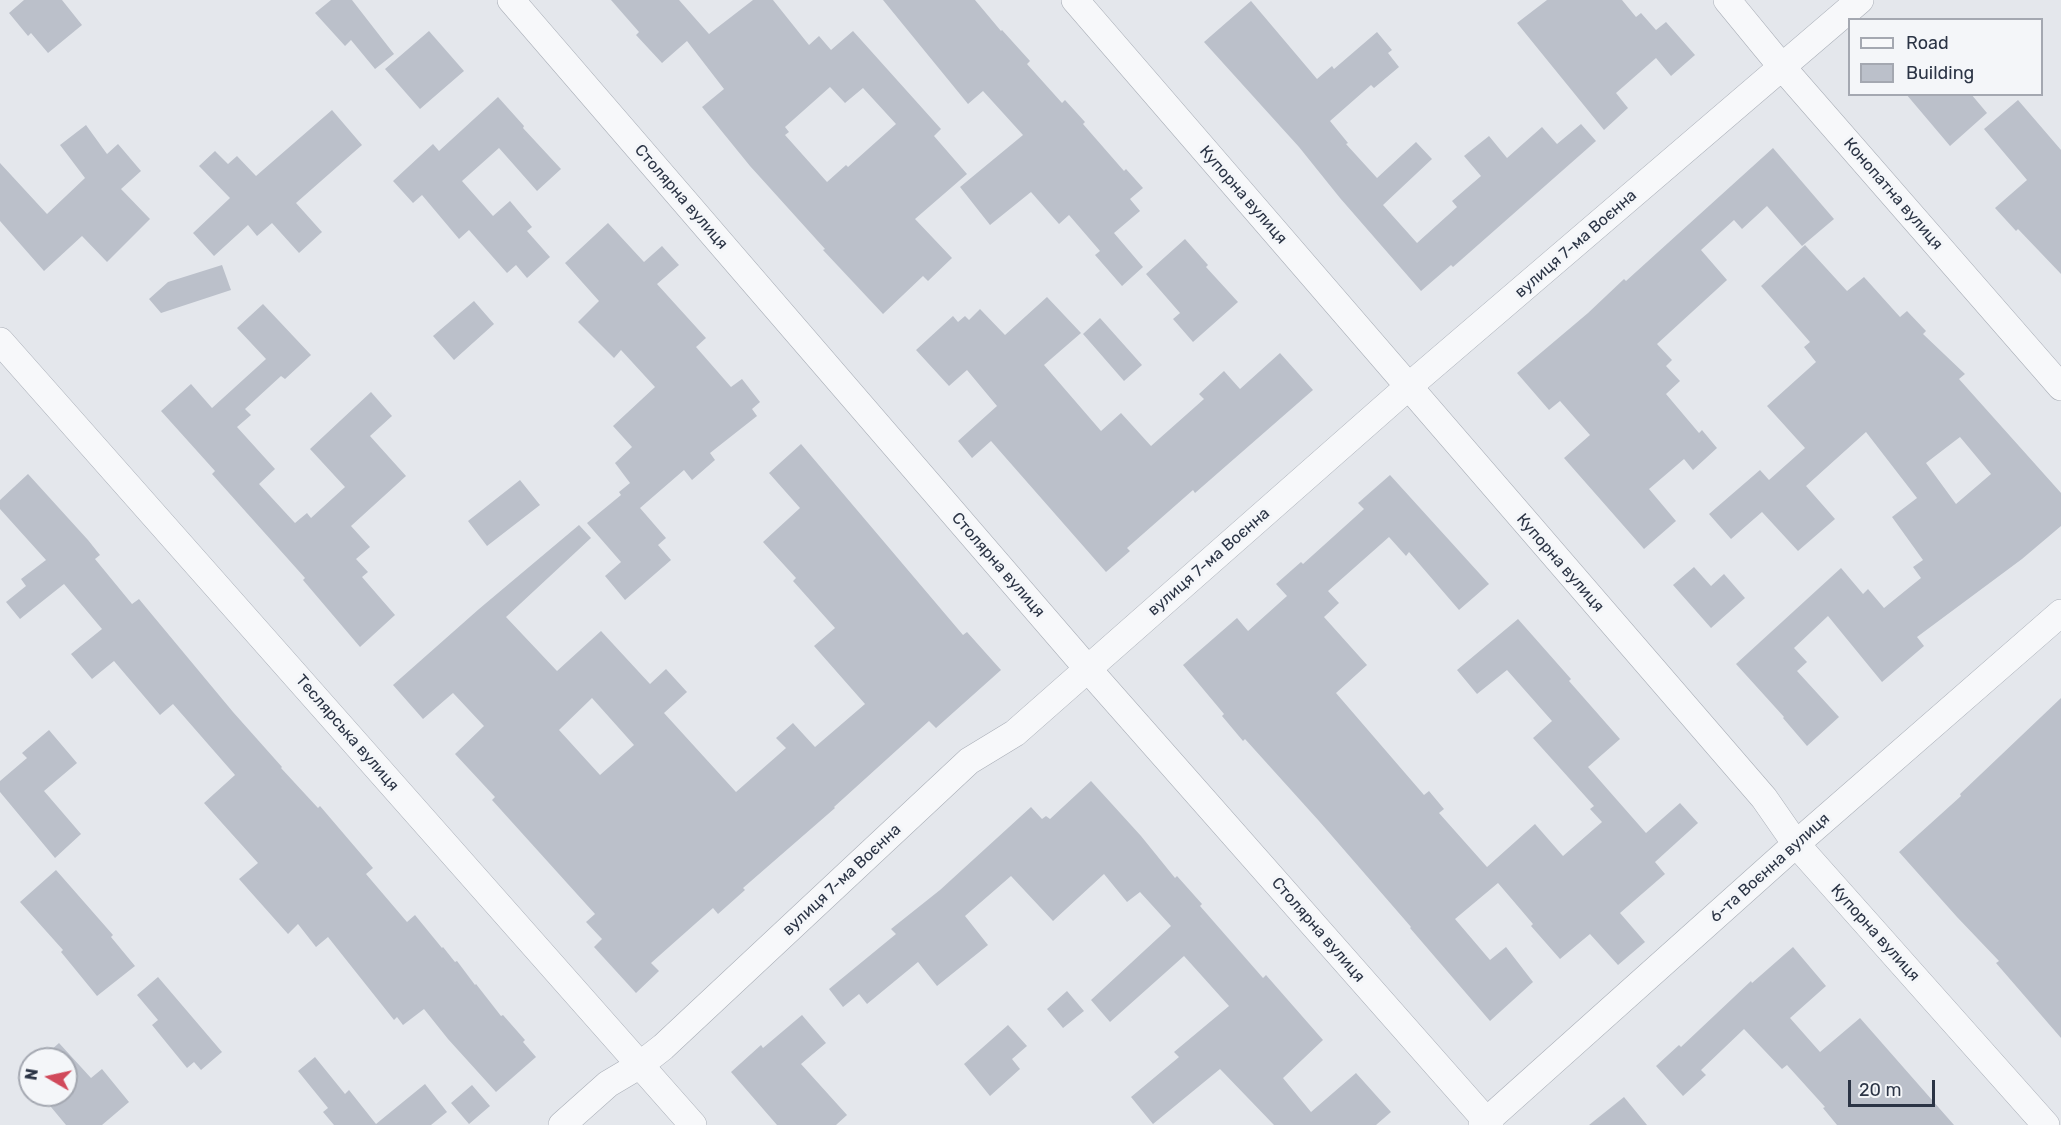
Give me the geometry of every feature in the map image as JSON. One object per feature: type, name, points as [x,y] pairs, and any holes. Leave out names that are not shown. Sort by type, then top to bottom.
[{"type":"street","name":"Столярна вулиця","points":[[511,0],[1087,668],[1486,1124]]},
{"type":"street","name":"Купорна вулиця","points":[[1074,0],[1764,798],[1796,844],[2046,1125]]},
{"type":"street","name":"Конопатна вулиця","points":[[1727,0],[1782,67],[2061,387]]},
{"type":"street","name":"вулиця 7-ма Воєнна","points":[[561,1125],[608,1084],[640,1065],[663,1047],[969,761],[1015,733],[1408,387],[1860,0]]},
{"type":"street","name":"Теслярська вулиця","points":[[0,340],[693,1125]]},
{"type":"street","name":"6-та Воєнна вулиця","points":[[1486,1124],[1796,844],[2061,613]]},
{"type":"building","points":[[24,0],[62,0],[82,25],[48,53],[31,33],[28,36],[9,13]]},
{"type":"building","points":[[331,0],[352,0],[394,54],[375,69],[351,40],[345,46],[315,13]]},
{"type":"building","points":[[611,0],[679,0],[709,34],[753,0],[773,0],[809,45],[819,36],[831,50],[853,31],[941,129],[934,136],[967,174],[915,219],[952,258],[928,281],[923,276],[883,314],[823,250],[825,249],[750,166],[702,107],[724,89],[687,41],[662,63],[636,35],[639,32]],"holes":[[[830,87],[845,103],[863,88],[896,124],[848,167],[846,165],[827,182],[785,135],[789,132],[785,127]]]},
{"type":"building","points":[[883,0],[975,0],[1030,61],[1027,64],[1062,103],[1065,100],[1124,171],[1126,169],[1143,188],[1130,199],[1140,211],[1114,233],[1143,267],[1122,286],[1095,255],[1100,251],[1069,215],[1059,224],[1031,192],[990,225],[960,187],[1023,135],[983,91],[968,104]]},
{"type":"building","points":[[1547,0],[1622,0],[1636,17],[1641,13],[1656,30],[1666,22],[1695,55],[1671,76],[1656,58],[1616,93],[1628,108],[1604,130],[1517,23]]},
{"type":"building","points":[[1251,1],[1317,79],[1332,66],[1334,69],[1377,32],[1392,50],[1388,53],[1399,67],[1374,88],[1371,85],[1330,121],[1348,143],[1346,144],[1377,178],[1416,142],[1432,159],[1383,205],[1417,243],[1457,207],[1452,201],[1481,176],[1464,156],[1489,136],[1507,158],[1542,127],[1557,144],[1581,124],[1596,141],[1453,267],[1451,265],[1421,291],[1299,147],[1204,42]]},
{"type":"building","points":[[429,31],[464,71],[420,109],[385,69]]},
{"type":"building","points":[[1908,96],[1973,96],[1987,113],[1950,146]]},
{"type":"building","points":[[498,97],[561,169],[537,191],[499,148],[462,181],[493,216],[510,201],[532,227],[527,231],[550,257],[527,278],[516,265],[507,273],[469,230],[459,239],[422,195],[413,203],[393,181],[433,144],[439,151]]},
{"type":"building","points":[[2018,100],[2061,150],[2061,274],[1995,208],[2027,180],[1984,129]]},
{"type":"building","points":[[332,110],[362,145],[296,203],[322,232],[299,253],[272,223],[257,236],[248,225],[214,256],[193,233],[230,198],[199,166],[215,151],[228,164],[237,156],[256,176]]},
{"type":"building","points":[[86,125],[107,154],[118,144],[141,171],[121,189],[150,219],[107,262],[82,236],[44,271],[0,221],[0,163],[47,214],[85,178],[60,145]]},
{"type":"building","points":[[1773,148],[1834,219],[1802,246],[1767,206],[1742,229],[1734,220],[1701,250],[1727,280],[1657,344],[1672,360],[1666,366],[1680,381],[1666,394],[1699,433],[1702,430],[1717,448],[1693,470],[1684,459],[1649,489],[1676,521],[1644,549],[1564,458],[1590,435],[1560,401],[1549,410],[1517,373],[1624,279],[1626,281]]},
{"type":"building","points":[[608,223],[644,262],[662,246],[679,265],[657,284],[706,338],[696,347],[731,387],[742,379],[760,402],[752,409],[757,416],[710,453],[715,460],[692,480],[684,470],[640,508],[666,538],[658,545],[671,560],[625,600],[605,576],[621,562],[587,523],[621,495],[619,492],[630,483],[615,463],[632,447],[613,426],[655,387],[621,350],[614,358],[578,322],[599,301],[565,263]]},
{"type":"building","points":[[1185,239],[1208,265],[1206,267],[1238,302],[1193,342],[1173,319],[1180,313],[1146,274]]},
{"type":"building","points":[[1805,245],[1847,291],[1864,277],[1900,317],[1907,311],[1926,331],[1923,334],[1965,374],[1959,379],[2061,493],[2061,526],[2022,559],[1917,637],[1924,646],[1882,682],[1828,616],[1794,648],[1807,662],[1797,671],[1839,717],[1807,746],[1736,664],[1841,568],[1863,594],[1868,589],[1884,608],[1921,578],[1913,567],[1923,560],[1892,517],[1917,498],[1866,432],[1806,486],[1835,519],[1798,551],[1762,512],[1731,539],[1709,514],[1760,470],[1769,480],[1805,448],[1767,406],[1816,362],[1804,347],[1810,342],[1761,286]],"holes":[[[1960,437],[1991,474],[1956,504],[1926,463]]]},
{"type":"building","points":[[222,265],[231,290],[161,313],[149,299],[168,282]]},
{"type":"building","points":[[1047,297],[1081,333],[1044,365],[1101,431],[1121,413],[1151,446],[1204,399],[1199,394],[1224,371],[1240,389],[1280,353],[1313,390],[1195,493],[1193,490],[1127,548],[1130,551],[1106,572],[991,441],[972,458],[958,441],[997,406],[967,370],[949,386],[916,350],[953,316],[958,322],[965,316],[969,320],[980,309],[1005,335]]},
{"type":"building","points":[[474,301],[494,324],[454,360],[433,336]]},
{"type":"building","points":[[263,304],[311,355],[285,379],[281,376],[245,409],[251,415],[237,427],[275,469],[259,484],[295,523],[307,513],[311,518],[345,487],[310,449],[371,392],[392,416],[370,436],[406,476],[351,526],[370,547],[356,559],[368,572],[362,577],[395,615],[360,647],[303,580],[305,578],[212,474],[215,471],[161,411],[191,384],[212,408],[266,359],[237,328]]},
{"type":"building","points":[[1100,318],[1142,365],[1124,381],[1083,334]]},
{"type":"building","points":[[801,444],[963,635],[967,632],[1001,670],[936,728],[929,721],[835,808],[743,888],[745,890],[718,914],[713,908],[651,963],[659,971],[636,993],[594,947],[602,939],[586,922],[595,914],[492,800],[495,797],[455,754],[484,726],[453,693],[423,719],[393,685],[579,525],[591,538],[506,617],[557,671],[601,631],[650,684],[666,669],[687,692],[664,713],[736,792],[786,748],[776,738],[793,723],[815,747],[865,704],[814,646],[835,628],[793,581],[796,578],[763,542],[800,508],[769,473]],"holes":[[[592,698],[634,745],[600,775],[559,730]]]},
{"type":"building","points":[[28,474],[100,555],[95,559],[132,604],[139,599],[281,768],[318,808],[320,806],[373,868],[366,874],[407,922],[415,915],[442,948],[455,962],[457,961],[501,1016],[503,1015],[525,1040],[523,1042],[536,1057],[496,1092],[424,1009],[403,1025],[397,1017],[394,1020],[328,937],[316,947],[298,924],[288,934],[239,879],[258,863],[204,803],[235,775],[173,704],[160,715],[114,661],[92,679],[71,654],[102,629],[64,584],[20,619],[6,602],[26,586],[21,579],[46,560],[0,509],[0,500]]},
{"type":"building","points":[[1390,475],[1489,584],[1459,610],[1409,552],[1406,556],[1389,537],[1328,591],[1339,603],[1324,617],[1367,665],[1336,693],[1424,795],[1429,791],[1444,809],[1439,813],[1487,867],[1535,824],[1563,856],[1602,822],[1590,809],[1594,806],[1533,738],[1552,721],[1507,670],[1477,694],[1457,670],[1518,619],[1620,739],[1588,767],[1646,833],[1680,803],[1698,823],[1655,862],[1665,874],[1620,913],[1645,942],[1618,965],[1590,934],[1560,959],[1498,883],[1455,919],[1490,960],[1506,947],[1533,982],[1490,1021],[1319,821],[1245,739],[1243,741],[1222,716],[1224,714],[1183,665],[1237,618],[1248,631],[1287,596],[1276,584],[1301,562],[1303,564],[1364,509],[1358,503]]},
{"type":"building","points":[[520,480],[540,505],[487,546],[468,521]]},
{"type":"building","points":[[1694,567],[1711,586],[1724,574],[1745,598],[1711,628],[1673,585]]},
{"type":"building","points":[[2061,698],[2061,1038],[1996,963],[1999,961],[1899,852],[1961,796],[1960,794]]},
{"type":"building","points":[[49,730],[77,763],[44,791],[81,834],[55,858],[0,792],[0,781],[27,758],[22,753]]},
{"type":"building","points":[[1091,781],[1175,878],[1177,876],[1202,904],[1200,906],[1263,978],[1266,975],[1323,1040],[1283,1078],[1311,1112],[1356,1073],[1391,1112],[1376,1125],[1274,1125],[1220,1069],[1153,1124],[1131,1097],[1179,1057],[1174,1052],[1229,1006],[1184,956],[1110,1022],[1091,1000],[1171,926],[1140,892],[1127,902],[1104,874],[1053,921],[1011,876],[965,916],[988,945],[937,986],[918,962],[867,1004],[859,994],[843,1007],[829,989],[896,934],[891,929],[940,890],[1031,807],[1042,819],[1046,816],[1050,819]]},
{"type":"building","points":[[56,870],[113,935],[111,937],[135,966],[97,996],[61,952],[63,950],[20,902]]},
{"type":"building","points":[[1793,947],[1826,986],[1790,1018],[1820,1052],[1860,1018],[1954,1125],[1837,1125],[1823,1108],[1825,1107],[1787,1065],[1782,1069],[1744,1029],[1701,1070],[1706,1075],[1683,1096],[1656,1066],[1679,1045],[1681,1047],[1751,981],[1752,983]]},
{"type":"building","points":[[158,977],[222,1052],[201,1070],[194,1062],[187,1068],[152,1025],[158,1020],[137,995]]},
{"type":"building","points":[[1067,991],[1084,1011],[1063,1028],[1047,1009]]},
{"type":"building","points":[[802,1015],[826,1043],[801,1064],[847,1115],[836,1125],[777,1125],[731,1072],[761,1045],[763,1048]]},
{"type":"building","points":[[1008,1025],[1027,1046],[1012,1059],[1020,1069],[990,1096],[964,1064]]},
{"type":"building","points":[[315,1057],[345,1094],[349,1090],[376,1124],[425,1084],[447,1112],[431,1125],[334,1125],[323,1112],[328,1108],[298,1071]]},
{"type":"building","points":[[78,1064],[91,1078],[102,1069],[129,1102],[102,1125],[66,1125],[51,1107],[78,1107]]},
{"type":"building","points":[[472,1085],[490,1106],[469,1124],[451,1103]]},
{"type":"building","points":[[1624,1097],[1647,1125],[1589,1125]]}]
